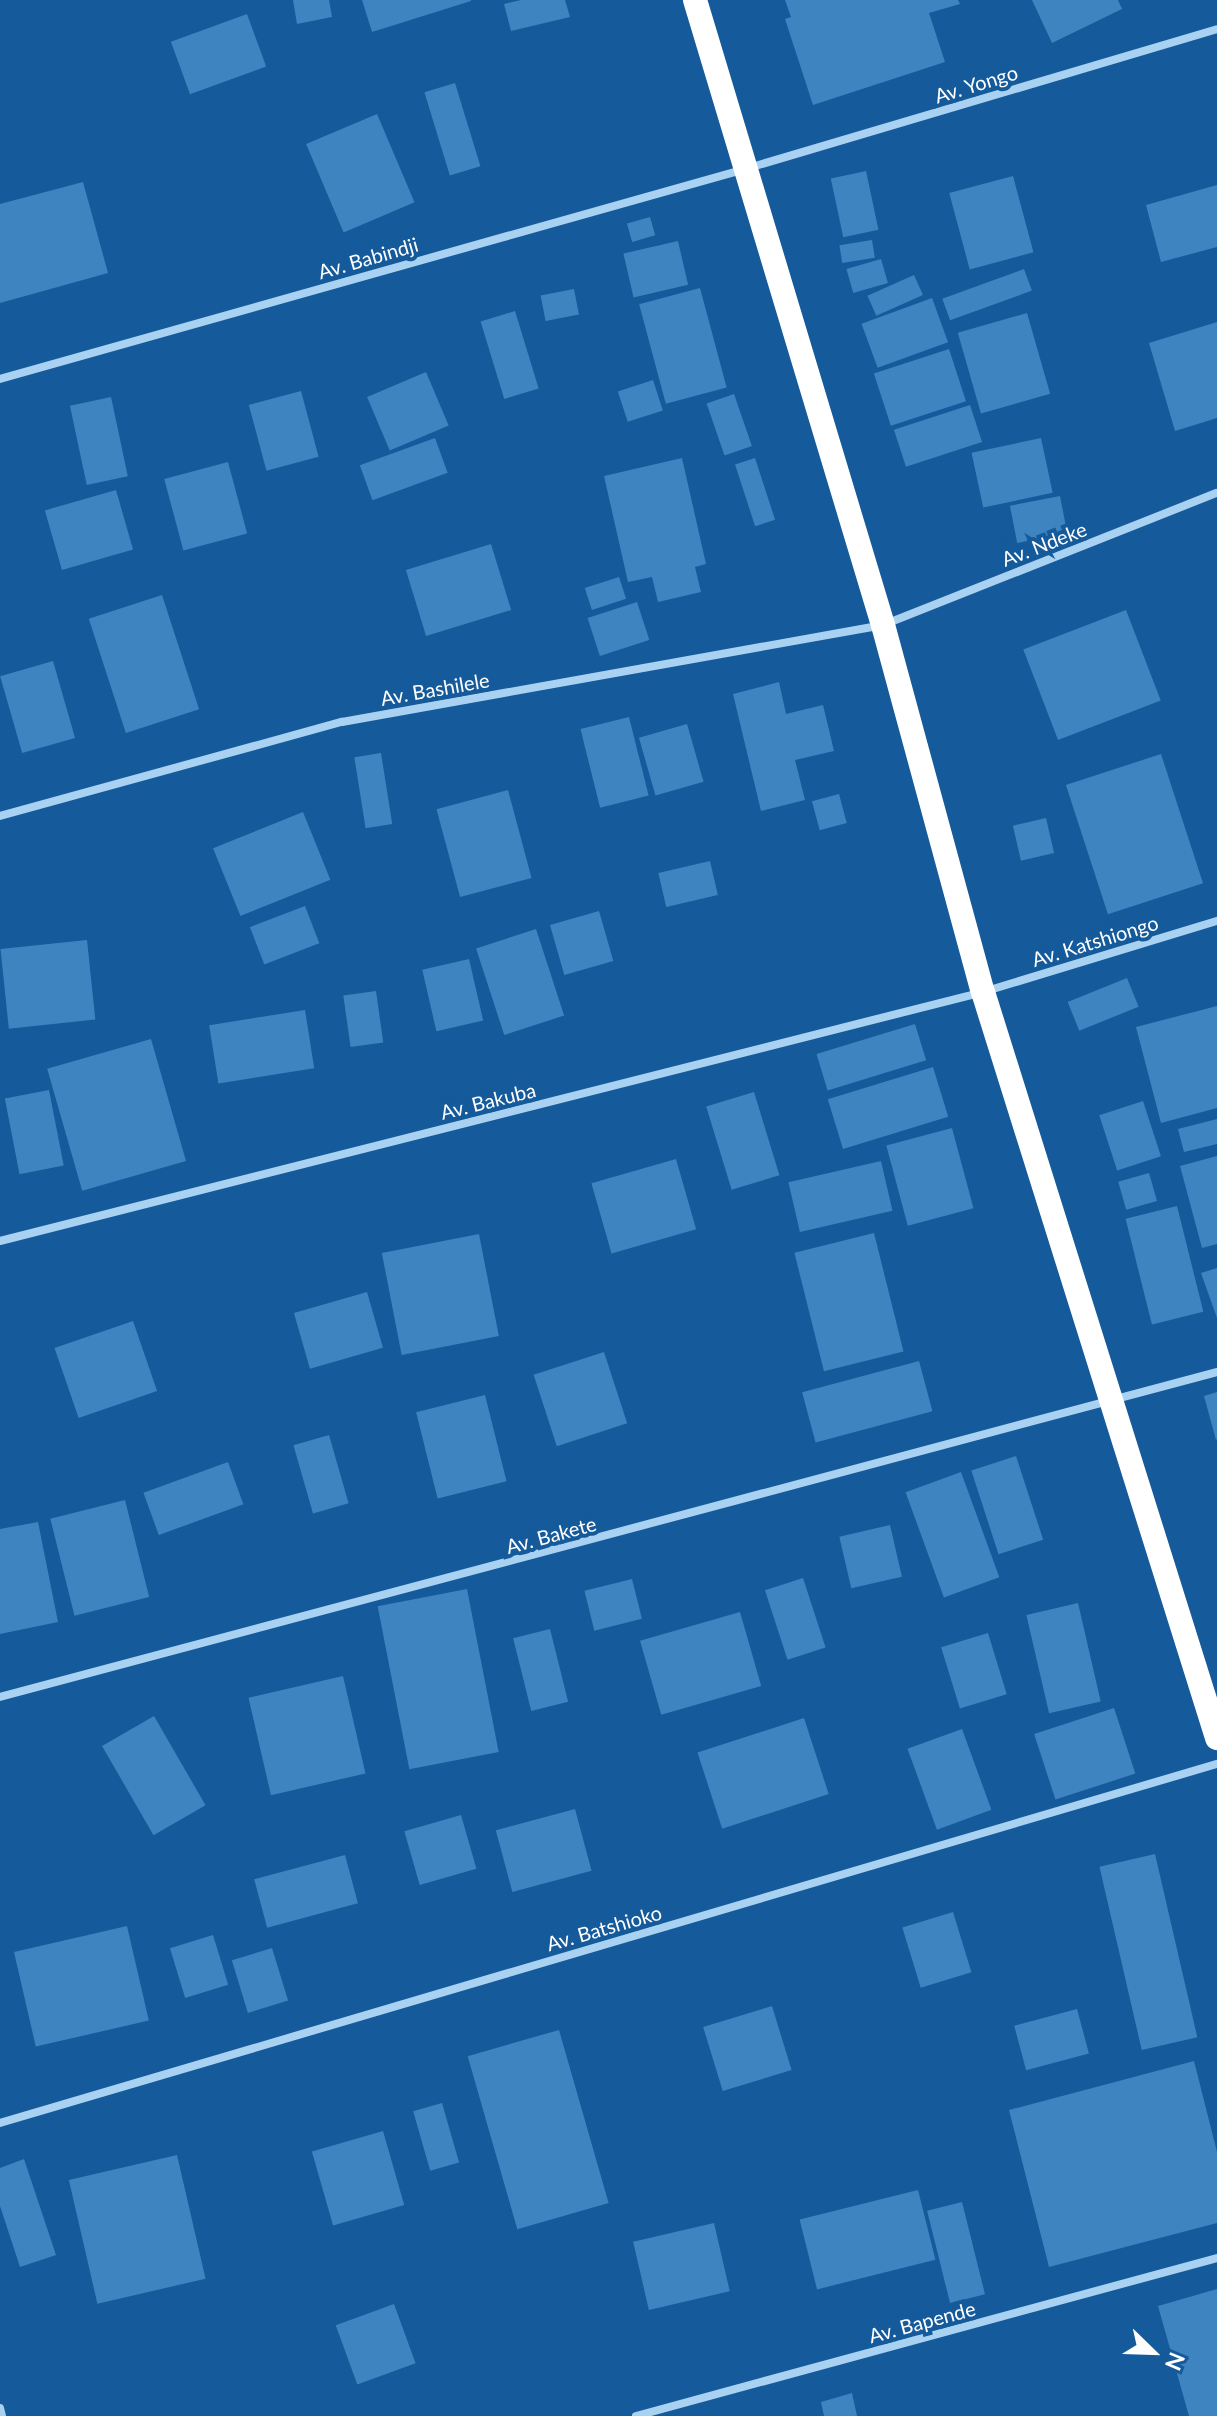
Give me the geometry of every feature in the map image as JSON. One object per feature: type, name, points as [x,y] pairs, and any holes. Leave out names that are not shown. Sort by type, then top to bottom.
[{"type":"highway","points":[[695,0],[883,625],[983,992],[1217,1738]]},
{"type":"street","name":"Av. Yongo","points":[[745,169],[1217,29]]},
{"type":"street","name":"Av. Babindji","points":[[0,379],[745,169]]},
{"type":"street","name":"Av. Ndeke","points":[[883,625],[1217,493]]},
{"type":"street","name":"Av. Bashilele","points":[[0,816],[342,722],[883,625]]},
{"type":"street","name":"Av. Katshiongo","points":[[983,992],[1217,921]]},
{"type":"street","name":"Av. Bakuba","points":[[0,1241],[983,992]]},
{"type":"street","name":"Av. Bakete","points":[[0,1697],[1110,1404],[1217,1372]]},
{"type":"street","name":"Av. Batshioko","points":[[0,2123],[1217,1764]]},
{"type":"street","name":"Av. Bapende","points":[[636,2416],[1217,2258]]},
{"type":"street","points":[[0,2408],[2,2416]]},
{"type":"building","points":[[293,0],[329,0],[332,17],[297,24]]},
{"type":"building","points":[[362,0],[471,0],[471,1],[372,32]]},
{"type":"building","points":[[521,0],[565,0],[570,17],[511,31],[504,4]]},
{"type":"building","points":[[785,0],[958,0],[960,4],[929,13],[945,62],[813,105],[785,19],[791,17]]},
{"type":"building","points":[[1032,0],[1118,0],[1122,9],[1052,43]]},
{"type":"building","points":[[247,14],[266,67],[190,94],[171,42]]},
{"type":"building","points":[[455,83],[480,166],[450,176],[424,92]]},
{"type":"building","points":[[377,114],[415,202],[344,232],[306,144]]},
{"type":"building","points":[[866,171],[878,230],[843,237],[831,178]]},
{"type":"building","points":[[1013,176],[1033,252],[970,269],[949,193]]},
{"type":"building","points":[[83,182],[108,273],[0,303],[0,204]]},
{"type":"building","points":[[1217,185],[1217,247],[1161,262],[1146,205]]},
{"type":"building","points":[[650,217],[655,235],[632,242],[627,224]]},
{"type":"building","points":[[872,240],[875,258],[842,263],[839,245]]},
{"type":"building","points":[[678,241],[688,285],[634,297],[623,254]]},
{"type":"building","points":[[881,259],[888,283],[853,293],[846,269]]},
{"type":"building","points":[[1024,269],[1032,291],[950,320],[942,299]]},
{"type":"building","points":[[914,275],[923,295],[876,316],[867,296]]},
{"type":"building","points":[[700,288],[727,387],[666,404],[639,304]]},
{"type":"building","points":[[574,289],[579,315],[546,321],[541,295]]},
{"type":"building","points":[[932,298],[948,342],[878,368],[862,324]]},
{"type":"building","points":[[515,311],[539,388],[504,399],[481,322]]},
{"type":"building","points":[[1027,313],[1050,394],[981,414],[958,333]]},
{"type":"building","points":[[1217,322],[1217,418],[1175,431],[1149,343]]},
{"type":"building","points":[[949,349],[966,401],[891,426],[874,373]]},
{"type":"building","points":[[426,372],[449,425],[390,450],[367,397]]},
{"type":"building","points":[[653,380],[663,410],[628,422],[618,391]]},
{"type":"building","points":[[301,391],[319,457],[266,471],[249,405]]},
{"type":"building","points":[[734,394],[752,446],[724,455],[707,403]]},
{"type":"building","points":[[111,397],[128,476],[87,485],[70,406]]},
{"type":"building","points":[[970,405],[982,442],[906,467],[894,430]]},
{"type":"building","points":[[435,438],[448,473],[372,500],[360,465]]},
{"type":"building","points":[[1041,438],[1053,493],[983,508],[972,453]]},
{"type":"building","points":[[682,458],[706,564],[695,567],[701,592],[658,602],[652,577],[628,582],[604,476]]},
{"type":"building","points":[[755,458],[775,520],[755,526],[735,464]]},
{"type":"building","points":[[228,462],[247,533],[183,551],[164,479]]},
{"type":"building","points":[[116,490],[133,550],[62,570],[45,510]]},
{"type":"building","points":[[1060,496],[1067,533],[1017,543],[1010,506]]},
{"type":"building","points":[[491,544],[511,610],[426,636],[406,570]]},
{"type":"building","points":[[619,577],[626,599],[592,610],[585,588]]},
{"type":"building","points":[[162,595],[199,709],[126,733],[89,619]]},
{"type":"building","points":[[637,602],[649,640],[600,656],[588,618]]},
{"type":"building","points":[[1126,610],[1161,701],[1058,740],[1023,649]]},
{"type":"building","points":[[53,661],[75,738],[22,753],[0,676]]},
{"type":"building","points":[[779,682],[786,714],[823,705],[834,751],[795,760],[805,800],[761,811],[733,694]]},
{"type":"building","points":[[629,717],[649,796],[600,808],[580,729]]},
{"type":"building","points":[[687,724],[704,782],[655,795],[639,738]]},
{"type":"building","points":[[381,753],[392,824],[366,828],[354,757]]},
{"type":"building","points":[[1161,754],[1203,883],[1108,914],[1066,785]]},
{"type":"building","points":[[508,790],[532,878],[460,897],[437,809]]},
{"type":"building","points":[[839,794],[847,823],[820,830],[812,801]]},
{"type":"building","points":[[303,812],[330,880],[240,916],[213,848]]},
{"type":"building","points":[[1046,818],[1054,853],[1021,861],[1013,826]]},
{"type":"building","points":[[710,861],[718,895],[666,907],[658,873]]},
{"type":"building","points":[[305,906],[319,943],[264,964],[250,927]]},
{"type":"building","points":[[599,911],[613,961],[564,975],[550,925]]},
{"type":"building","points":[[536,929],[564,1016],[504,1035],[476,948]]},
{"type":"building","points":[[87,940],[95,1020],[9,1029],[0,949]]},
{"type":"building","points":[[469,959],[483,1020],[436,1031],[422,970]]},
{"type":"building","points":[[1127,978],[1139,1007],[1079,1031],[1068,1002]]},
{"type":"building","points":[[376,991],[383,1042],[351,1047],[343,996]]},
{"type":"building","points":[[1217,1006],[1217,1108],[1161,1123],[1136,1027]]},
{"type":"building","points":[[305,1010],[314,1068],[218,1083],[209,1025]]},
{"type":"building","points":[[915,1024],[926,1060],[828,1090],[817,1054]]},
{"type":"building","points":[[151,1039],[186,1161],[82,1191],[47,1069]]},
{"type":"building","points":[[933,1067],[948,1117],[843,1149],[828,1099]]},
{"type":"building","points":[[49,1090],[64,1166],[20,1174],[5,1099]]},
{"type":"building","points":[[754,1092],[779,1175],[732,1190],[706,1107]]},
{"type":"building","points":[[1143,1101],[1161,1156],[1117,1170],[1099,1115]]},
{"type":"building","points":[[1217,1119],[1217,1144],[1184,1152],[1178,1129]]},
{"type":"building","points":[[952,1128],[973,1208],[908,1226],[886,1146]]},
{"type":"building","points":[[1217,1156],[1217,1244],[1202,1248],[1180,1166]]},
{"type":"building","points":[[676,1159],[696,1229],[612,1253],[591,1183]]},
{"type":"building","points":[[881,1161],[892,1211],[800,1232],[788,1182]]},
{"type":"building","points":[[1149,1173],[1157,1201],[1126,1210],[1118,1182]]},
{"type":"building","points":[[1177,1206],[1203,1312],[1152,1325],[1126,1219]]},
{"type":"building","points":[[874,1233],[904,1351],[824,1371],[794,1253]]},
{"type":"building","points":[[479,1234],[499,1336],[402,1355],[382,1253]]},
{"type":"building","points":[[1217,1268],[1217,1318],[1201,1273]]},
{"type":"building","points":[[367,1292],[383,1348],[310,1369],[294,1313]]},
{"type":"building","points":[[133,1321],[157,1391],[79,1418],[55,1348]]},
{"type":"building","points":[[604,1352],[627,1423],[557,1446],[534,1375]]},
{"type":"building","points":[[919,1361],[932,1411],[816,1443],[802,1392]]},
{"type":"building","points":[[1217,1392],[1217,1439],[1216,1440],[1204,1396]]},
{"type":"building","points":[[485,1395],[507,1481],[438,1499],[416,1412]]},
{"type":"building","points":[[329,1435],[349,1503],[313,1513],[293,1445]]},
{"type":"building","points":[[1016,1456],[1043,1540],[998,1554],[971,1471]]},
{"type":"building","points":[[228,1462],[243,1504],[159,1535],[143,1493]]},
{"type":"building","points":[[961,1472],[999,1577],[944,1597],[906,1492]]},
{"type":"building","points":[[125,1500],[149,1597],[74,1616],[50,1519]]},
{"type":"building","points":[[38,1522],[58,1622],[0,1634],[0,1529]]},
{"type":"building","points":[[890,1525],[902,1577],[851,1588],[839,1537]]},
{"type":"building","points":[[803,1578],[826,1647],[788,1660],[765,1590]]},
{"type":"building","points":[[632,1579],[642,1619],[594,1631],[584,1591]]},
{"type":"building","points":[[467,1589],[499,1752],[409,1769],[378,1606]]},
{"type":"building","points":[[1078,1603],[1101,1701],[1049,1713],[1026,1615]]},
{"type":"building","points":[[740,1612],[761,1686],[661,1715],[640,1641]]},
{"type":"building","points":[[550,1629],[568,1702],[531,1711],[513,1638]]},
{"type":"building","points":[[988,1633],[1007,1694],[960,1709],[941,1647]]},
{"type":"building","points":[[343,1676],[365,1773],[271,1795],[248,1698]]},
{"type":"building","points":[[1114,1708],[1135,1774],[1055,1800],[1034,1734]]},
{"type":"building","points":[[154,1716],[206,1805],[154,1835],[102,1746]]},
{"type":"building","points":[[804,1718],[829,1794],[722,1829],[697,1753]]},
{"type":"building","points":[[962,1729],[991,1810],[937,1830],[907,1749]]},
{"type":"building","points":[[575,1809],[592,1871],[512,1892],[496,1830]]},
{"type":"building","points":[[461,1815],[476,1869],[420,1885],[404,1831]]},
{"type":"building","points":[[1155,1854],[1197,2037],[1142,2050],[1099,1867]]},
{"type":"building","points":[[345,1855],[358,1903],[267,1928],[254,1879]]},
{"type":"building","points":[[953,1912],[971,1972],[921,1988],[902,1927]]},
{"type":"building","points":[[127,1926],[149,2021],[36,2047],[14,1952]]},
{"type":"building","points":[[213,1935],[228,1985],[185,1998],[170,1948]]},
{"type":"building","points":[[272,1948],[288,2001],[248,2013],[232,1960]]},
{"type":"building","points":[[772,2006],[792,2070],[723,2091],[703,2027]]},
{"type":"building","points":[[1077,2009],[1089,2053],[1026,2070],[1014,2026]]},
{"type":"building","points":[[559,2030],[609,2203],[517,2229],[468,2056]]},
{"type":"building","points":[[1194,2061],[1217,2152],[1217,2223],[1049,2267],[1009,2110]]},
{"type":"building","points":[[442,2103],[459,2163],[430,2171],[413,2111]]},
{"type":"building","points":[[383,2131],[404,2205],[333,2225],[312,2151]]},
{"type":"building","points":[[177,2155],[206,2279],[97,2304],[69,2180]]},
{"type":"building","points":[[24,2159],[56,2255],[20,2267],[0,2206],[0,2168]]},
{"type":"building","points":[[918,2190],[935,2260],[817,2289],[800,2220]]},
{"type":"building","points":[[962,2202],[985,2294],[950,2303],[927,2211]]},
{"type":"building","points":[[714,2223],[730,2291],[649,2310],[633,2242]]},
{"type":"building","points":[[1217,2289],[1217,2416],[1189,2416],[1158,2306]]},
{"type":"building","points":[[394,2304],[416,2363],[357,2384],[336,2325]]},
{"type":"building","points":[[852,2393],[857,2416],[824,2416],[821,2402]]}]
